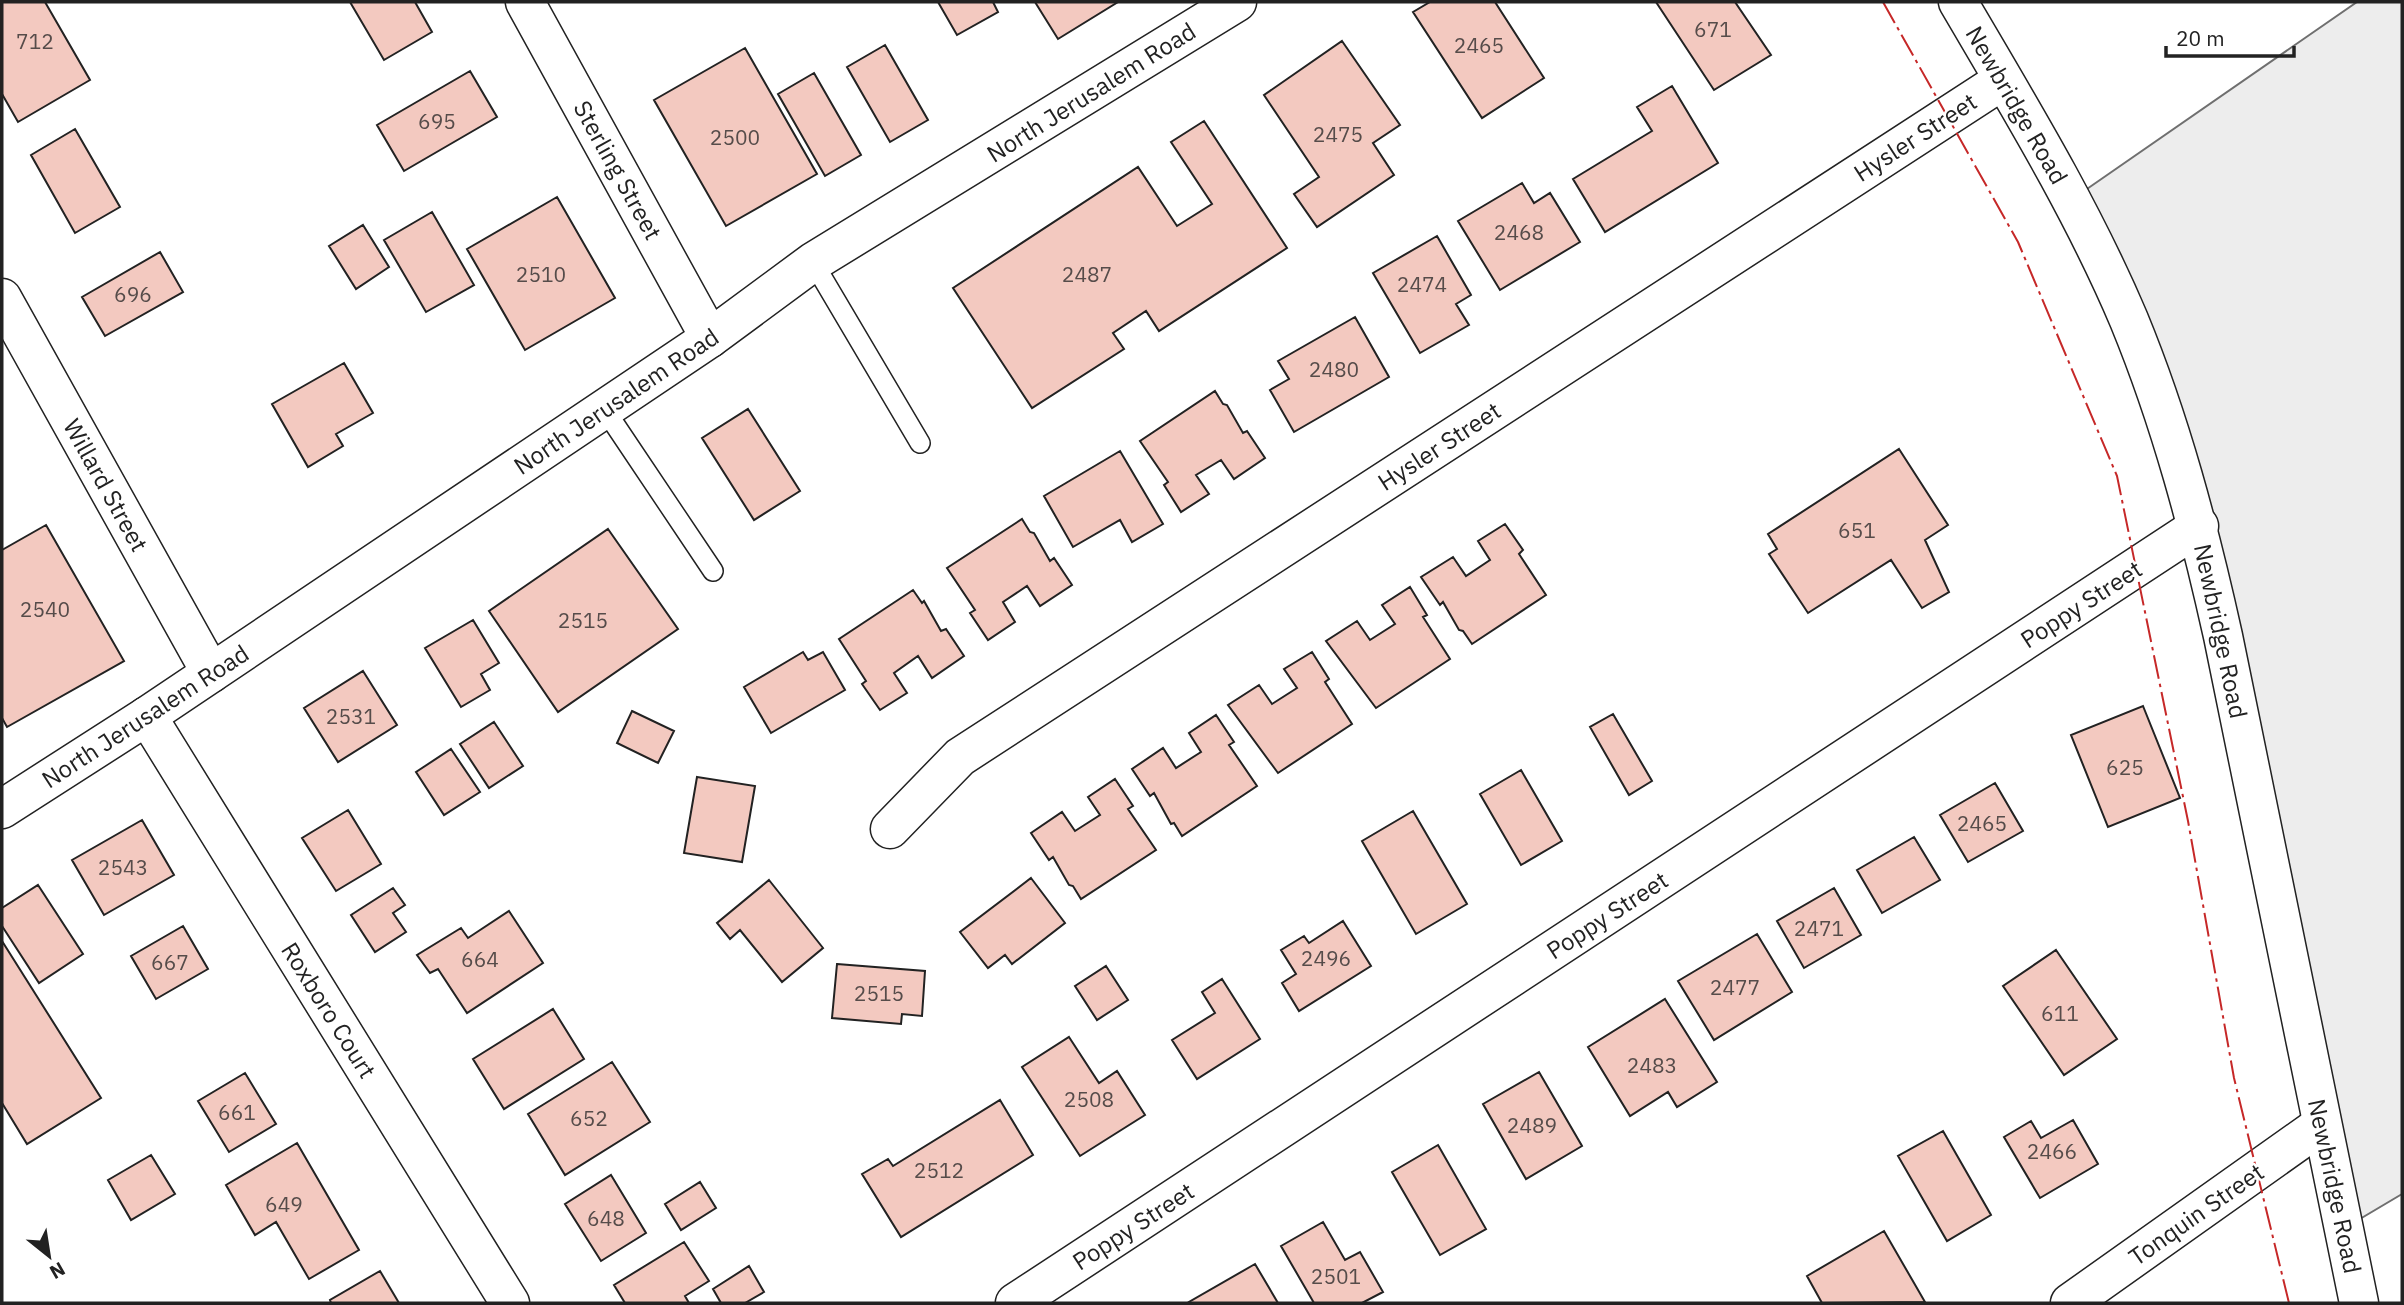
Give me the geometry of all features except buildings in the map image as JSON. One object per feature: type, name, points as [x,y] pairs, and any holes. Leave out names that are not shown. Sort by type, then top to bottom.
[{"type":"street","name":"Sterling Street","points":[[525,2],[710,338]]},
{"type":"street","name":"Newbridge Road","points":[[1958,2],[2081,218],[2129,321],[2171,437],[2199,526],[2359,1303]]},
{"type":"street","name":"North Jerusalem Road","points":[[2,809],[211,673],[602,405],[710,338],[813,262],[1222,6]]},
{"type":"street","name":"Hysler Street","points":[[890,829],[960,757],[2003,80]]},
{"type":"street","name":"Willard Street","points":[[2,298],[211,673]]},
{"type":"street","name":"Poppy Street","points":[[1015,1303],[2199,526]]},
{"type":"street","name":"Roxboro Court","points":[[147,716],[510,1303]]},
{"type":"street","name":"Tonquin Street","points":[[2070,1303],[2321,1125]]},
{"type":"lane","points":[[813,262],[920,443]]},
{"type":"lane","points":[[602,405],[713,571]]},
{"type":"shaded area","points":[[2357,2],[2402,2],[2402,1194],[2343,1229],[2199,526],[2071,200]]},
{"type":"power","points":[[1883,2],[2018,242],[2117,476],[2188,821],[2234,1078],[2289,1303]]}]
